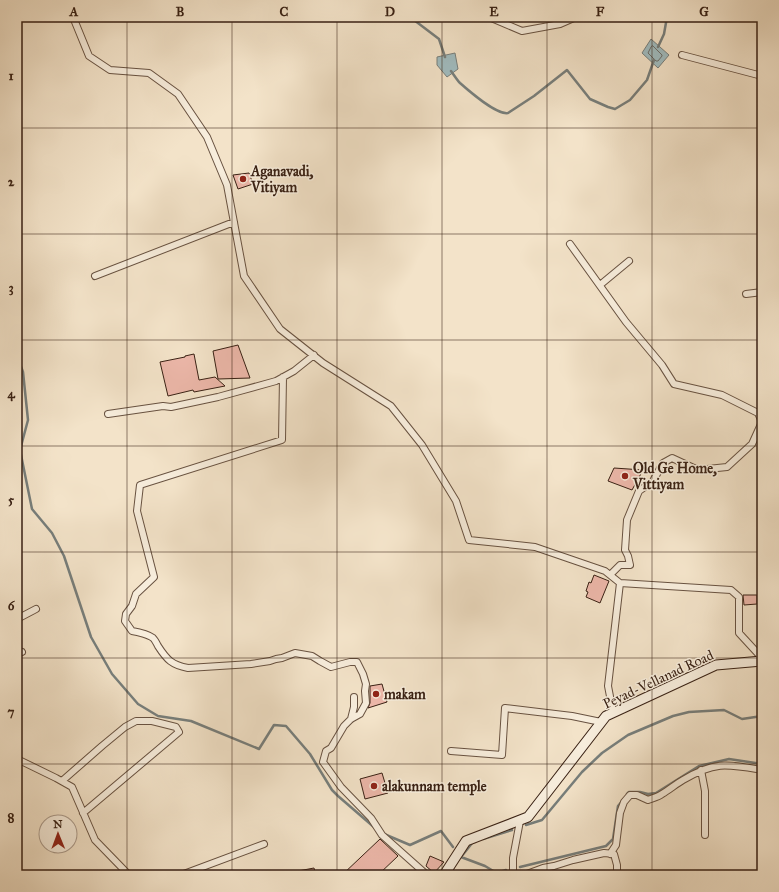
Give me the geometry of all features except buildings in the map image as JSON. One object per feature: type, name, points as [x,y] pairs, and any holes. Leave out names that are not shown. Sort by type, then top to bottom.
[{"type":"main road","name":"Peyad-Vellanad Road","points":[[444,875],[466,841],[528,817],[606,716],[716,665],[762,659]]},
{"type":"street","points":[[73,17],[89,56],[110,70],[149,73],[178,94],[206,137],[227,185],[244,276],[280,329],[323,363],[391,406],[422,445],[456,501],[469,540],[535,547],[605,571],[620,583],[731,590],[738,598],[739,633],[762,659]]},
{"type":"street","points":[[489,17],[522,31],[560,24],[576,17]]},
{"type":"street","points":[[682,55],[762,76]]},
{"type":"street","points":[[95,276],[234,222]]},
{"type":"street","points":[[570,244],[626,322],[662,365],[674,384],[722,395],[758,414],[762,422],[752,444],[727,467],[698,470],[672,458],[663,463],[653,481],[639,490],[628,520],[625,550],[630,565],[620,565],[610,575]]},
{"type":"street","points":[[600,285],[628,261]]},
{"type":"street","points":[[746,294],[762,292]]},
{"type":"street","points":[[108,414],[163,406],[171,407],[218,397],[276,381],[294,371],[314,355]]},
{"type":"street","points":[[283,377],[282,440],[140,485],[138,511],[154,577],[136,594],[132,606],[126,614],[125,621],[132,631],[153,638],[164,656],[170,661],[178,666],[188,668],[251,664],[282,658],[295,653],[312,656],[332,667],[350,662],[357,662],[365,679],[366,703],[360,714],[351,719],[340,732],[331,748],[326,751],[323,762],[341,787],[363,809],[383,834],[427,875]]},
{"type":"street","points":[[613,712],[608,686],[620,583]]},
{"type":"street","points":[[17,618],[36,609]]},
{"type":"street","points":[[351,719],[354,707],[354,696]]},
{"type":"street","points":[[451,751],[502,755],[505,708],[572,716],[601,722]]},
{"type":"street","points":[[62,781],[102,746],[126,727],[136,722],[152,721],[176,727],[179,732],[83,813]]},
{"type":"street","points":[[17,759],[72,787],[95,840],[129,875]]},
{"type":"street","points":[[610,854],[616,845],[620,813],[624,802],[630,795],[637,795],[648,800],[662,795],[683,780],[701,770],[719,765],[733,765],[762,770]]},
{"type":"street","points":[[701,770],[704,792],[705,835]]},
{"type":"street","points":[[513,875],[513,858],[520,820]]},
{"type":"street","points":[[181,875],[264,844]]},
{"type":"street","points":[[524,875],[543,868],[604,853],[614,854],[617,865],[617,875]]},
{"type":"water","points":[[651,39],[669,55],[658,68],[642,53]]},
{"type":"water","points":[[455,53],[458,69],[447,77],[437,65],[437,57]]},
{"type":"waterway","points":[[410,17],[439,39],[445,57]]},
{"type":"waterway","points":[[658,47],[664,34],[667,17]]},
{"type":"waterway","points":[[451,71],[460,83],[476,97],[503,113],[508,113],[534,96],[567,70],[590,99],[615,109],[630,100],[647,80],[654,60]]},
{"type":"waterway","points":[[17,324],[17,331]]},
{"type":"waterway","points":[[17,356],[23,372],[28,420],[20,450],[32,509],[52,533],[64,556],[91,637],[112,674],[138,704],[158,716],[191,721],[259,749],[274,725],[286,726],[310,754],[332,790],[375,828]]},
{"type":"waterway","points":[[526,825],[542,820],[582,772],[602,753],[628,735],[673,716],[689,712],[724,710],[742,719],[762,716]]},
{"type":"waterway","points":[[627,794],[629,792],[648,794],[656,793],[699,766],[729,759],[762,764]]},
{"type":"waterway","points":[[520,867],[606,846],[613,839],[618,806],[623,800]]},
{"type":"waterway","points":[[483,839],[512,830]]},
{"type":"waterway","points":[[384,834],[410,845],[441,831],[453,847]]},
{"type":"waterway","points":[[475,842],[473,842],[461,857],[485,866],[500,875]]},
{"type":"waterway","points":[[497,873],[506,870]]},
{"type":"place","name":"Aganavadi, Vitiyam","points":[[243,179]]},
{"type":"place","name":"Old Ge Home, Vittiyam","points":[[625,476]]},
{"type":"place","name":"makam","points":[[376,694]]},
{"type":"place","name":"alakunnam temple","points":[[374,786]]}]
